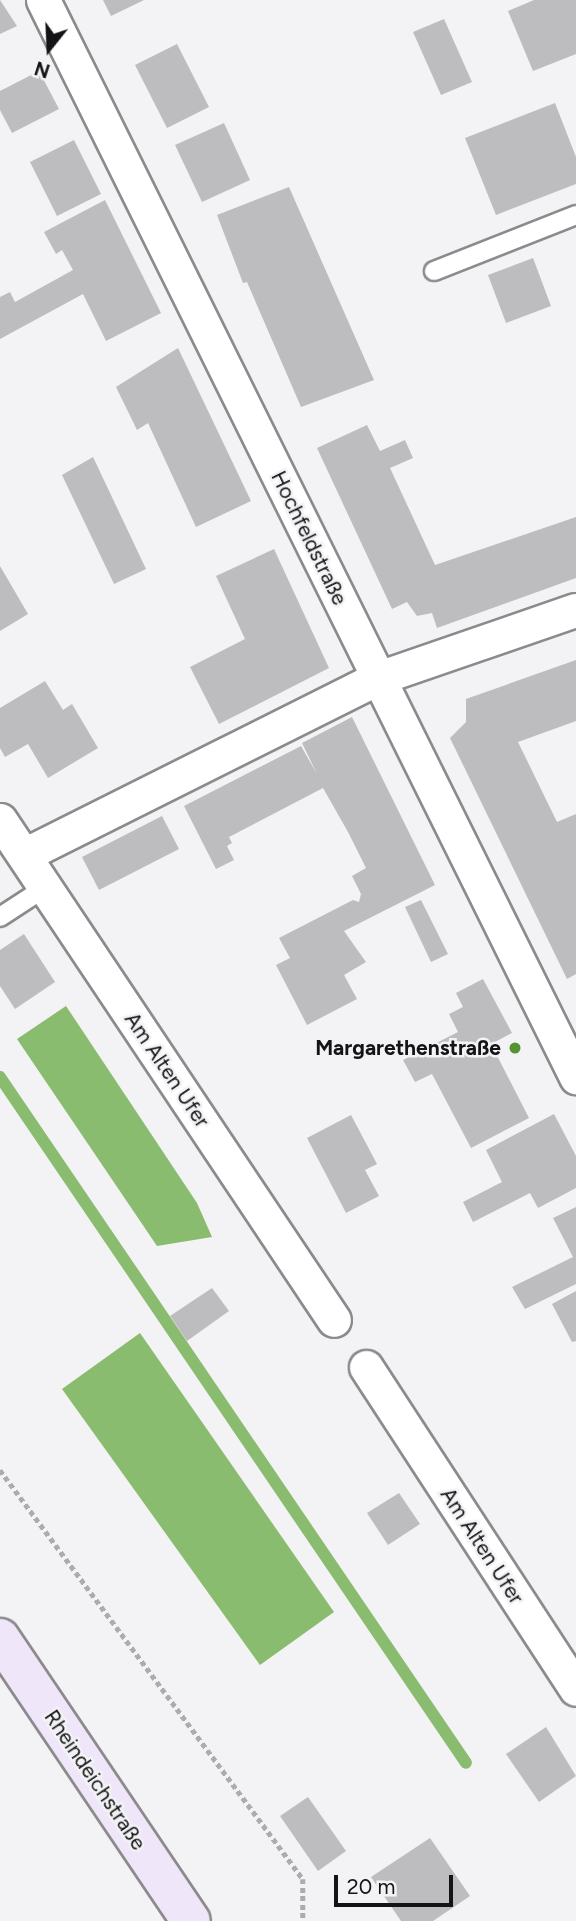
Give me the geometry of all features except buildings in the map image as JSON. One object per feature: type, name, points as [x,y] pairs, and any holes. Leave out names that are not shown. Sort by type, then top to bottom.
[{"type":"main road","name":"Rheindeichstraße","points":[[0,1638],[191,1921]]},
{"type":"street","name":"Hochfeldstraße","points":[[43,0],[576,1077]]},
{"type":"street","points":[[24,855],[378,678],[576,610]]},
{"type":"street","name":"Am Alten Ufer","points":[[0,820],[334,1320]]},
{"type":"street","name":"Am Alten Ufer","points":[[366,1367],[576,1689]]},
{"type":"lane","points":[[434,271],[576,215]]},
{"type":"lane","points":[[0,917],[46,887]]},
{"type":"path","points":[[0,1470],[303,1879],[303,1921]]},
{"type":"shaded area","points":[[66,1006],[197,1203],[212,1237],[157,1246],[17,1039]]},
{"type":"shaded area","points":[[140,1333],[334,1612],[260,1665],[62,1389]]},
{"type":"waterway","points":[[0,1077],[466,1763]]},
{"type":"place","name":"Margarethenstraße","points":[[515,1048]]}]
